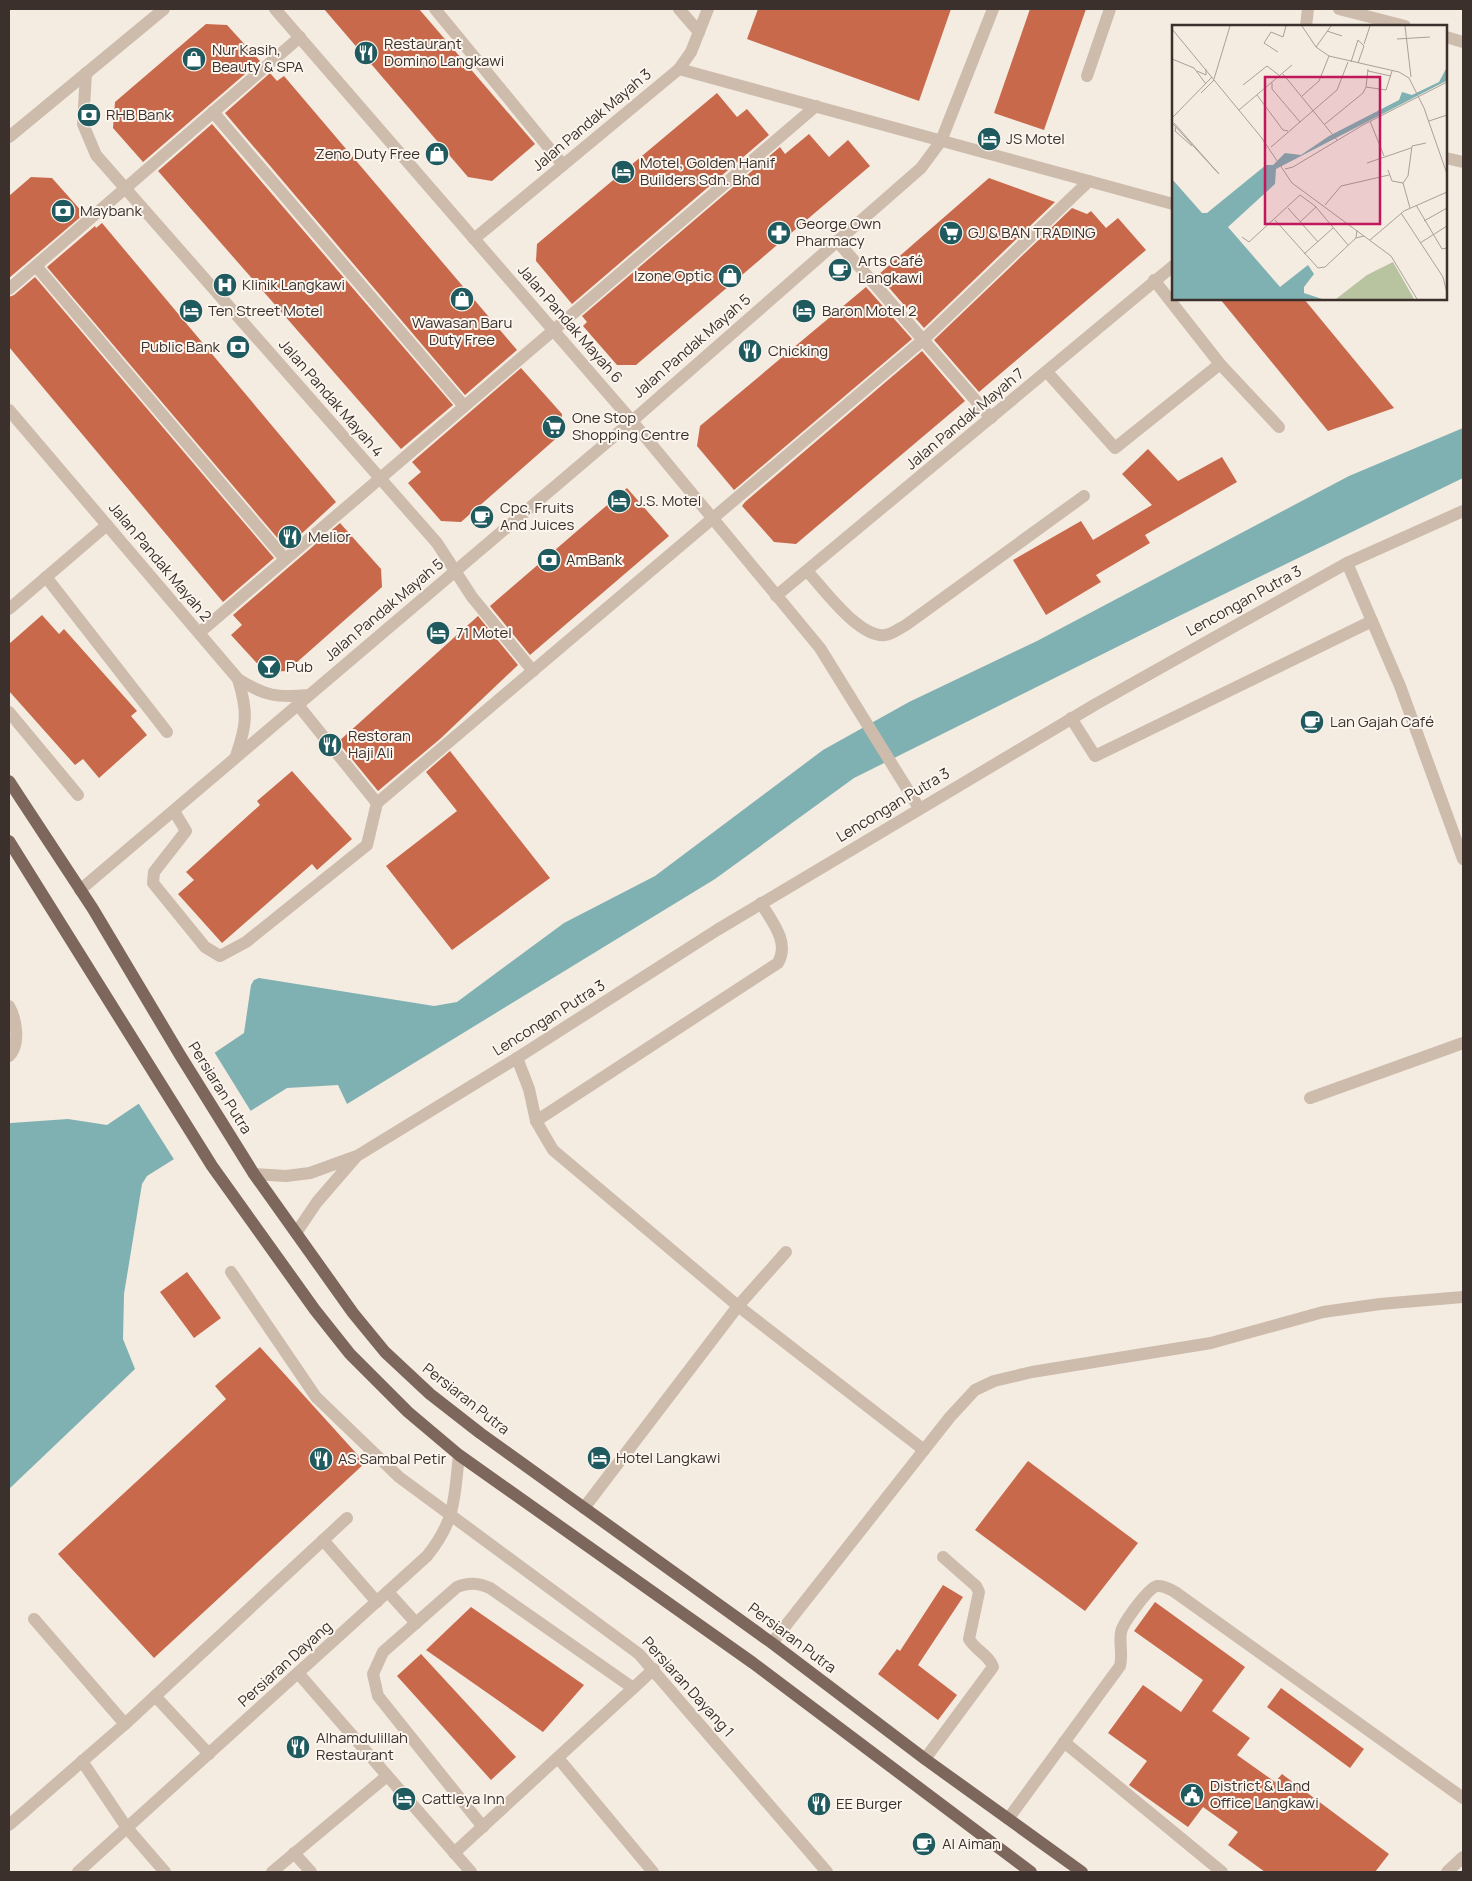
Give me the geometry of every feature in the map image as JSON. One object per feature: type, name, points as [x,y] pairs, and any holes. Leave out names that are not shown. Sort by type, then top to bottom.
[{"type":"main road","name":"Persiaran Putra","points":[[9,781],[80,890],[254,1174],[384,1352],[444,1406],[772,1643],[925,1759],[1082,1872]]},
{"type":"main road","points":[[9,841],[212,1166],[315,1310],[350,1354],[408,1412],[459,1455],[753,1663],[1031,1872]]},
{"type":"street","points":[[9,137],[164,9]]},
{"type":"street","name":"Jalan Pandak Mayah 6","points":[[275,9],[632,421],[820,648],[919,808]]},
{"type":"street","points":[[436,9],[563,165]]},
{"type":"street","points":[[679,9],[699,32]]},
{"type":"street","name":"Jalan Pandak Mayah 3","points":[[474,239],[679,69],[691,52],[708,9]]},
{"type":"street","name":"Jalan Pandak Mayah 5","points":[[80,890],[632,421],[921,168],[932,156],[941,141],[993,9]]},
{"type":"street","points":[[1086,76],[1110,9]]},
{"type":"street","points":[[1306,25],[1308,9]]},
{"type":"street","points":[[1339,9],[1400,25]]},
{"type":"street","points":[[9,289],[300,37]]},
{"type":"street","points":[[1447,37],[1463,42]]},
{"type":"street","points":[[679,69],[1172,204]]},
{"type":"street","name":"Jalan Pandak Mayah 4","points":[[86,73],[83,124],[87,138],[96,155],[437,543],[472,597],[533,671]]},
{"type":"street","points":[[199,633],[816,106]]},
{"type":"street","points":[[212,112],[464,406]]},
{"type":"street","points":[[1447,158],[1463,162]]},
{"type":"street","points":[[174,811],[186,831],[154,872],[153,882],[205,947],[220,956],[246,942],[367,845],[377,803],[923,340],[1089,181]]},
{"type":"street","points":[[837,241],[991,418]]},
{"type":"street","points":[[36,266],[286,559]]},
{"type":"street","name":"Jalan Pandak Mayah 7","points":[[776,596],[1172,267]]},
{"type":"street","points":[[1154,280],[1220,364],[1279,427]]},
{"type":"street","points":[[1047,372],[1115,448],[1220,364]]},
{"type":"street","name":"Jalan Pandak Mayah 2","points":[[9,410],[238,679],[259,692],[280,698],[309,695]]},
{"type":"street","points":[[807,572],[851,618],[870,633],[885,635],[906,625],[1084,496]]},
{"type":"street","name":"Lencongan Putra 3","points":[[357,1156],[517,1058],[761,903],[1070,718],[1347,563],[1463,510]]},
{"type":"street","points":[[9,609],[107,525]]},
{"type":"street","points":[[1347,563],[1400,686],[1463,858]]},
{"type":"street","points":[[46,577],[167,732]]},
{"type":"street","points":[[1070,718],[1095,756],[1372,621]]},
{"type":"street","points":[[235,759],[245,729],[245,704],[238,679]]},
{"type":"street","points":[[298,705],[377,803]]},
{"type":"street","points":[[9,712],[78,795]]},
{"type":"street","points":[[536,1122],[778,963],[784,954],[782,938],[761,903]]},
{"type":"street","points":[[9,1006],[14,1014],[16,1039],[12,1053],[9,1056]]},
{"type":"street","points":[[1310,1098],[1463,1043]]},
{"type":"street","points":[[517,1058],[529,1090],[536,1122],[553,1150],[738,1306],[924,1450]]},
{"type":"street","points":[[254,1174],[286,1176],[310,1173],[357,1156]]},
{"type":"street","points":[[296,1233],[318,1202],[357,1156]]},
{"type":"street","points":[[584,1508],[738,1306],[786,1252]]},
{"type":"street","name":"Persiaran Dayang 1","points":[[231,1272],[316,1397],[399,1477],[452,1514],[639,1654],[827,1872]]},
{"type":"street","points":[[772,1643],[924,1450],[975,1390],[994,1381],[1032,1372],[1211,1343],[1323,1312],[1380,1304],[1463,1297]]},
{"type":"street","name":"Persiaran Dayang","points":[[78,1872],[427,1556],[441,1539],[452,1514],[459,1455]]},
{"type":"street","points":[[9,1825],[125,1724],[347,1518]]},
{"type":"street","points":[[323,1540],[377,1602]]},
{"type":"street","points":[[925,1759],[993,1667],[992,1662],[972,1645],[969,1639],[978,1592],[976,1586],[943,1557]]},
{"type":"street","points":[[483,1827],[378,1696],[374,1686],[373,1674],[383,1652],[457,1587],[463,1584],[481,1584],[490,1588],[633,1688]]},
{"type":"street","points":[[1008,1819],[1120,1666],[1122,1658],[1122,1629],[1148,1591],[1156,1586],[1164,1586],[1463,1798]]},
{"type":"street","points":[[388,1592],[416,1623]]},
{"type":"street","points":[[34,1619],[125,1724]]},
{"type":"street","points":[[454,1853],[654,1670]]},
{"type":"street","points":[[298,1673],[471,1872]]},
{"type":"street","points":[[155,1696],[209,1754]]},
{"type":"street","points":[[1064,1742],[1222,1872]]},
{"type":"street","points":[[558,1758],[653,1872]]},
{"type":"street","points":[[82,1762],[127,1828],[164,1872]]},
{"type":"street","points":[[272,1872],[387,1776]]},
{"type":"street","points":[[294,1854],[311,1872]]},
{"type":"street","points":[[1447,1872],[1463,1857]]},
{"type":"water","points":[[1463,428],[1463,478],[1177,617],[854,778],[715,879],[347,1104],[338,1085],[287,1088],[147,1176],[142,1184],[124,1294],[123,1339],[135,1369],[9,1489],[9,1124],[68,1119],[107,1125],[244,1033],[251,985],[254,980],[259,978],[434,1006],[457,1002],[564,923],[655,876],[823,750],[909,702],[1037,641],[1349,476]]},
{"type":"pier","points":[[213,1050],[252,1113],[175,1161],[137,1101]]},
{"type":"building","points":[[324,9],[419,9],[535,144],[492,181],[468,177]]},
{"type":"building","points":[[758,9],[951,9],[919,101],[747,39]]},
{"type":"building","points":[[1030,9],[1086,9],[1044,130],[994,113]]},
{"type":"building","points":[[206,24],[227,25],[260,61],[143,162],[113,128],[115,102]]},
{"type":"building","points":[[270,73],[277,81],[284,76],[517,350],[465,395],[225,113]]},
{"type":"building","points":[[717,93],[737,117],[747,109],[769,135],[572,304],[536,261],[537,244]]},
{"type":"building","points":[[212,124],[453,405],[401,449],[158,171]]},
{"type":"building","points":[[809,134],[829,157],[848,140],[870,166],[636,365],[617,365],[583,326],[587,322],[582,316],[780,147],[785,154]]},
{"type":"building","points":[[31,177],[52,178],[84,214],[9,278],[9,196]]},
{"type":"building","points":[[989,178],[1055,202],[924,328],[878,275]]},
{"type":"building","points":[[1072,208],[1087,214],[1091,211],[1106,228],[1118,218],[1146,250],[979,392],[934,340]]},
{"type":"building","points":[[102,223],[336,502],[286,548],[47,267],[95,226],[96,228]]},
{"type":"building","points":[[35,277],[274,558],[223,602],[9,347],[9,297]]},
{"type":"building","points":[[866,287],[912,339],[734,490],[697,446],[700,426]]},
{"type":"building","points":[[1221,300],[1305,300],[1394,408],[1328,431]]},
{"type":"building","points":[[922,351],[965,401],[796,544],[774,542],[742,506],[745,502]]},
{"type":"building","points":[[521,368],[562,414],[560,435],[461,522],[441,521],[408,483],[421,472],[412,462]]},
{"type":"building","points":[[1148,449],[1178,481],[1222,457],[1237,482],[1145,535],[1150,543],[1096,575],[1101,582],[1046,615],[1013,560],[1081,521],[1093,540],[1152,505],[1122,474]]},
{"type":"building","points":[[627,488],[669,536],[530,655],[490,606]]},
{"type":"building","points":[[340,523],[381,569],[382,587],[287,671],[265,672],[231,635],[242,625],[233,615]]},
{"type":"building","points":[[42,615],[59,634],[64,629],[137,711],[131,716],[147,735],[99,778],[83,759],[75,765],[9,691],[9,644]]},
{"type":"building","points":[[478,616],[518,665],[440,739],[378,791],[338,742]]},
{"type":"building","points":[[450,751],[550,878],[452,950],[386,866],[457,811],[426,772]]},
{"type":"building","points":[[292,771],[352,839],[317,870],[312,864],[222,943],[178,894],[194,880],[186,872],[260,805],[257,801]]},
{"type":"building","points":[[187,1272],[221,1318],[194,1338],[160,1292]]},
{"type":"building","points":[[260,1347],[365,1463],[154,1658],[58,1554],[226,1399],[215,1386]]},
{"type":"building","points":[[1028,1461],[1138,1543],[1085,1611],[975,1530]]},
{"type":"building","points":[[943,1585],[963,1597],[918,1665],[957,1695],[938,1720],[878,1674],[897,1649],[900,1651]]},
{"type":"building","points":[[1155,1602],[1245,1667],[1212,1711],[1250,1738],[1237,1755],[1275,1782],[1282,1774],[1389,1854],[1375,1872],[1265,1872],[1228,1845],[1238,1832],[1203,1807],[1188,1827],[1129,1785],[1147,1761],[1108,1733],[1143,1685],[1181,1712],[1203,1680],[1134,1631]]},
{"type":"building","points":[[471,1607],[584,1685],[543,1732],[426,1650]]},
{"type":"building","points":[[421,1654],[516,1757],[491,1780],[397,1676]]},
{"type":"building","points":[[1281,1688],[1364,1749],[1350,1768],[1267,1707]]},
{"type":"place","name":"Restaurant Domino Langkawi","points":[[366,53]]},
{"type":"place","name":"Nur Kasih, Beauty & SPA","points":[[194,59]]},
{"type":"place","name":"RHB Bank","points":[[89,115]]},
{"type":"place","name":"JS Motel","points":[[989,139]]},
{"type":"place","name":"Zeno Duty Free","points":[[437,154]]},
{"type":"place","name":"Motel, Golden Hanif Builders Sdn. Bhd","points":[[623,172]]},
{"type":"place","name":"Maybank","points":[[63,211]]},
{"type":"place","name":"George Own Pharmacy","points":[[779,233]]},
{"type":"place","name":"GJ & BAN TRADING","points":[[951,233]]},
{"type":"place","name":"Arts Café Langkawi","points":[[840,270]]},
{"type":"place","name":"Izone Optic","points":[[730,276]]},
{"type":"place","name":"Klinik Langkawi","points":[[225,285]]},
{"type":"place","name":"Wawasan Baru Duty Free","points":[[462,299]]},
{"type":"place","name":"Ten Street Motel","points":[[191,311]]},
{"type":"place","name":"Baron Motel 2","points":[[804,311]]},
{"type":"place","name":"Public Bank","points":[[238,347]]},
{"type":"place","name":"Chicking","points":[[750,351]]},
{"type":"place","name":"One Stop Shopping Centre","points":[[554,427]]},
{"type":"place","name":"J.S. Motel","points":[[619,501]]},
{"type":"place","name":"Cpc, Fruits And Juices","points":[[482,517]]},
{"type":"place","name":"Melior","points":[[290,537]]},
{"type":"place","name":"AmBank","points":[[549,560]]},
{"type":"place","name":"71 Motel","points":[[438,633]]},
{"type":"place","name":"Pub","points":[[269,667]]},
{"type":"place","name":"Lan Gajah Café","points":[[1312,722]]},
{"type":"place","name":"Restoran Haji Ali","points":[[330,745]]},
{"type":"place","name":"Hotel Langkawi","points":[[599,1458]]},
{"type":"place","name":"AS Sambal Petir","points":[[321,1459]]},
{"type":"place","name":"Alhamdulillah Restaurant","points":[[298,1747]]},
{"type":"place","name":"District & Land Office Langkawi","points":[[1192,1795]]},
{"type":"place","name":"Cattleya Inn","points":[[404,1799]]},
{"type":"place","name":"EE Burger","points":[[819,1804]]},
{"type":"place","name":"Al Aiman","points":[[924,1844]]}]
